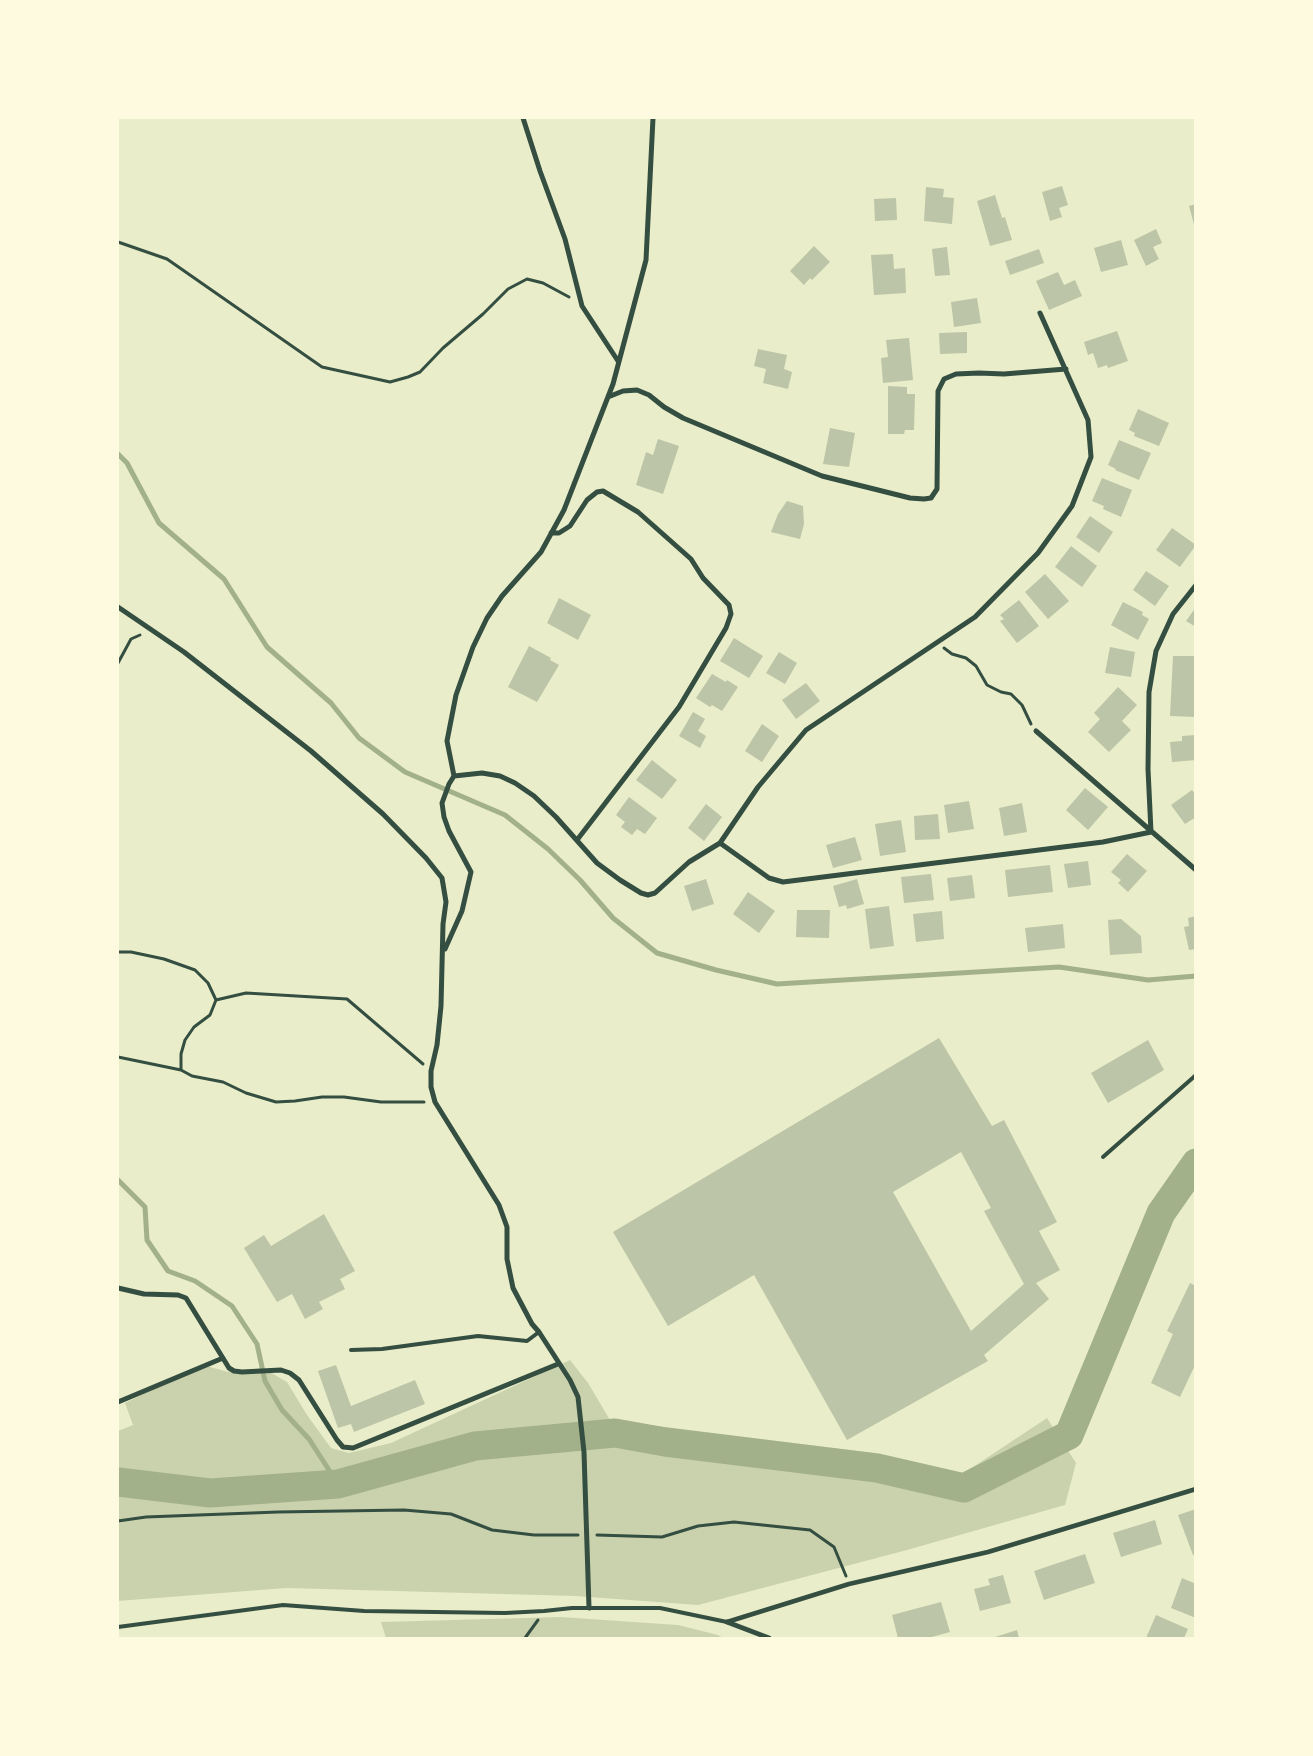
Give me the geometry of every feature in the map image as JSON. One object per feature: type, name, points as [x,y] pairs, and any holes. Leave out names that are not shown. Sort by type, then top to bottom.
[{"type":"street","points":[[523,118],[540,172],[565,239],[582,306],[618,361]]},
{"type":"street","points":[[443,951],[462,910],[471,872],[449,830],[444,817],[442,803],[454,776],[447,741],[456,695],[473,647],[487,618],[502,596],[541,552],[564,510],[613,384],[646,260],[653,118]]},
{"type":"street","points":[[454,776],[482,773],[500,776],[515,783],[534,796],[597,863],[620,880],[641,893],[648,895],[655,893],[689,862],[720,843],[758,787],[806,730],[975,617],[1038,553],[1072,506],[1091,457],[1088,420],[1040,313]]},
{"type":"street","points":[[608,397],[623,391],[637,390],[649,395],[664,407],[683,418],[814,473],[910,498],[924,499],[931,498],[937,488],[938,390],[944,379],[956,374],[979,372],[1004,374],[1066,369]]},
{"type":"street","points":[[551,533],[559,533],[570,526],[587,500],[597,492],[603,492],[638,512],[691,559],[702,578],[729,605],[731,614],[726,628],[679,707],[577,840]]},
{"type":"street","points":[[1151,832],[1148,769],[1149,692],[1156,651],[1174,614],[1196,585]]},
{"type":"street","points":[[118,607],[184,652],[311,751],[383,814],[426,858],[442,878],[446,902],[443,924],[441,1006],[437,1045],[431,1071],[431,1088],[435,1102],[498,1205],[507,1226],[507,1259],[513,1288],[532,1324],[570,1380],[578,1397],[584,1452],[589,1608]]},
{"type":"street","points":[[1036,731],[1196,870]]},
{"type":"street","points":[[720,843],[769,878],[783,882],[1103,842],[1151,832]]},
{"type":"street","points":[[118,1288],[144,1294],[178,1294],[186,1298],[229,1368],[242,1372],[281,1370],[290,1373],[299,1380],[337,1440],[344,1447],[353,1448],[558,1364]]},
{"type":"street","points":[[118,1402],[223,1358]]},
{"type":"street","points":[[727,1622],[849,1584],[988,1552],[1196,1489]]},
{"type":"street","points":[[727,1622],[769,1638]]},
{"type":"lane","points":[[1102,1157],[1196,1074]]},
{"type":"lane","points":[[351,1350],[382,1349],[478,1336],[527,1341],[539,1332]]},
{"type":"lane","points":[[118,1627],[283,1605],[364,1611],[544,1611],[589,1608],[660,1608],[727,1622]]},
{"type":"path","points":[[118,242],[167,259],[322,367],[390,382],[420,372],[443,348],[483,314],[508,289],[526,279],[543,283],[562,292],[582,306]]},
{"type":"path","points":[[118,663],[131,639],[152,629]]},
{"type":"path","points":[[938,643],[952,654],[966,658],[976,666],[987,685],[1001,692],[1011,694],[1022,705],[1036,731]]},
{"type":"path","points":[[118,952],[131,952],[164,959],[195,970],[208,983],[216,1000],[210,1015],[194,1027],[184,1040],[181,1054],[181,1070]]},
{"type":"path","points":[[216,1000],[246,993],[348,1000],[431,1071]]},
{"type":"path","points":[[118,1057],[181,1070],[192,1076],[223,1082],[246,1093],[276,1102],[322,1097],[344,1097],[381,1102],[435,1102]]},
{"type":"path","points":[[118,1521],[146,1517],[404,1510],[451,1514],[492,1530],[534,1535],[586,1534],[662,1537],[698,1526],[734,1522],[810,1530],[834,1547],[849,1584]]},
{"type":"path","points":[[525,1638],[544,1611]]},
{"type":"green space","points":[[570,1360],[588,1383],[610,1420],[872,1453],[958,1477],[1047,1418],[1076,1463],[1065,1505],[907,1550],[698,1605],[575,1596],[286,1588],[118,1601],[118,1431],[133,1425],[125,1403],[203,1365],[228,1372],[263,1368],[287,1382],[307,1415],[331,1448],[349,1453],[391,1443]]},
{"type":"green space","points":[[560,1617],[678,1625],[723,1638],[386,1638],[381,1622]]},
{"type":"building","points":[[1062,186],[1068,205],[1059,208],[1062,217],[1050,221],[1042,192]]},
{"type":"building","points":[[926,187],[944,189],[943,197],[954,198],[952,224],[924,221]]},
{"type":"building","points":[[995,195],[1002,218],[1005,217],[1012,240],[990,246],[977,201]]},
{"type":"building","points":[[896,198],[897,220],[875,221],[874,199]]},
{"type":"building","points":[[1196,204],[1196,228],[1195,228],[1189,206]]},
{"type":"building","points":[[1156,229],[1162,243],[1153,247],[1159,259],[1146,266],[1134,240]]},
{"type":"building","points":[[1121,240],[1128,265],[1101,272],[1094,248]]},
{"type":"building","points":[[814,246],[830,262],[812,280],[810,278],[804,285],[790,271]]},
{"type":"building","points":[[947,247],[950,275],[935,276],[932,249]]},
{"type":"building","points":[[1039,249],[1044,263],[1010,275],[1005,261]]},
{"type":"building","points":[[893,254],[894,269],[905,268],[906,293],[874,295],[871,255]]},
{"type":"building","points":[[1058,272],[1064,285],[1075,280],[1082,296],[1049,310],[1036,281]]},
{"type":"building","points":[[977,298],[981,323],[954,327],[951,302]]},
{"type":"building","points":[[1117,331],[1128,361],[1108,368],[1107,365],[1098,368],[1093,353],[1088,355],[1084,342]]},
{"type":"building","points":[[967,332],[967,353],[940,354],[939,333]]},
{"type":"building","points":[[909,338],[913,380],[883,383],[881,358],[888,357],[886,340]]},
{"type":"building","points":[[758,349],[787,355],[784,369],[792,372],[788,389],[763,383],[766,369],[754,366]]},
{"type":"building","points":[[888,386],[907,387],[907,394],[915,394],[914,430],[905,430],[904,434],[888,434]]},
{"type":"building","points":[[1138,409],[1169,423],[1159,446],[1134,436],[1135,433],[1129,430]]},
{"type":"building","points":[[830,428],[855,433],[849,467],[823,464]]},
{"type":"building","points":[[658,439],[679,446],[663,494],[636,485],[646,452],[653,455]]},
{"type":"building","points":[[1119,440],[1151,453],[1139,480],[1108,465]]},
{"type":"building","points":[[1102,478],[1132,490],[1121,517],[1103,509],[1104,506],[1092,501]]},
{"type":"building","points":[[787,501],[803,506],[804,524],[800,539],[771,532],[778,514]]},
{"type":"building","points":[[1090,516],[1113,532],[1099,553],[1076,537]]},
{"type":"building","points":[[1172,528],[1196,545],[1180,567],[1156,550]]},
{"type":"building","points":[[1071,546],[1097,566],[1082,587],[1055,567]]},
{"type":"building","points":[[1146,571],[1169,586],[1155,606],[1133,590]]},
{"type":"building","points":[[1045,574],[1069,601],[1048,619],[1025,592]]},
{"type":"building","points":[[559,598],[591,615],[578,640],[547,623]]},
{"type":"building","points":[[1019,600],[1039,626],[1017,643],[1000,621],[1004,619],[1000,615]]},
{"type":"building","points":[[1123,602],[1143,612],[1142,615],[1149,619],[1138,640],[1111,625]]},
{"type":"building","points":[[1196,607],[1196,627],[1186,621]]},
{"type":"building","points":[[734,638],[763,656],[749,678],[720,661]]},
{"type":"building","points":[[529,646],[551,658],[550,660],[559,665],[537,702],[508,687]]},
{"type":"building","points":[[1110,647],[1135,652],[1131,677],[1105,673]]},
{"type":"building","points":[[779,652],[797,663],[785,684],[766,673]]},
{"type":"building","points":[[1173,656],[1196,656],[1196,717],[1170,716]]},
{"type":"building","points":[[712,674],[738,687],[722,711],[712,705],[710,707],[696,698]]},
{"type":"building","points":[[806,683],[820,701],[796,719],[782,700]]},
{"type":"building","points":[[1118,687],[1137,705],[1122,721],[1131,730],[1109,752],[1088,732],[1100,719],[1094,713]]},
{"type":"building","points":[[693,712],[705,719],[698,731],[706,736],[700,748],[679,736]]},
{"type":"building","points":[[762,724],[779,736],[762,762],[745,751]]},
{"type":"building","points":[[1196,735],[1196,760],[1172,762],[1170,742],[1182,741],[1182,736]]},
{"type":"building","points":[[652,760],[677,780],[662,799],[636,780]]},
{"type":"building","points":[[1085,788],[1108,807],[1088,830],[1066,810]]},
{"type":"building","points":[[1192,790],[1196,795],[1196,817],[1185,824],[1171,805]]},
{"type":"building","points":[[629,797],[657,818],[645,834],[637,829],[632,835],[621,827],[625,822],[616,815]]},
{"type":"building","points":[[969,801],[974,829],[948,833],[944,805]]},
{"type":"building","points":[[1022,803],[1027,832],[1004,836],[999,808]]},
{"type":"building","points":[[706,804],[722,817],[704,841],[688,828]]},
{"type":"building","points":[[938,814],[940,839],[915,840],[914,816]]},
{"type":"building","points":[[901,820],[906,852],[880,856],[875,824]]},
{"type":"building","points":[[855,837],[862,860],[833,868],[826,845]]},
{"type":"building","points":[[1127,854],[1147,871],[1128,892],[1118,883],[1121,880],[1111,872]]},
{"type":"building","points":[[1088,861],[1091,885],[1068,888],[1064,864]]},
{"type":"building","points":[[1050,865],[1053,892],[1008,897],[1005,870]]},
{"type":"building","points":[[931,874],[934,900],[904,903],[901,877]]},
{"type":"building","points":[[972,875],[975,898],[950,901],[947,878]]},
{"type":"building","points":[[706,879],[714,904],[692,911],[684,886]]},
{"type":"building","points":[[857,879],[864,904],[847,909],[846,905],[839,907],[833,886]]},
{"type":"building","points":[[748,892],[775,911],[759,933],[733,914]]},
{"type":"building","points":[[889,906],[894,946],[870,949],[865,909]]},
{"type":"building","points":[[797,910],[830,910],[829,938],[796,937]]},
{"type":"building","points":[[942,911],[944,939],[916,942],[913,914]]},
{"type":"building","points":[[1196,916],[1196,949],[1189,950],[1184,927],[1189,926],[1188,918]]},
{"type":"building","points":[[1121,919],[1141,936],[1142,953],[1110,955],[1108,920]]},
{"type":"building","points":[[1063,924],[1065,948],[1028,952],[1025,928]]},
{"type":"building","points":[[939,1038],[992,1126],[1004,1120],[1057,1222],[1039,1231],[1060,1270],[1036,1283],[1049,1299],[984,1355],[988,1361],[847,1440],[754,1275],[668,1326],[613,1232]],"holes":[[[961,1152],[991,1208],[984,1211],[1024,1284],[971,1331],[893,1192]]]},
{"type":"building","points":[[1148,1040],[1164,1070],[1108,1103],[1091,1073]]},
{"type":"building","points":[[324,1214],[355,1271],[340,1279],[345,1289],[319,1302],[323,1309],[305,1319],[292,1294],[277,1302],[244,1248],[264,1235],[271,1246]]},
{"type":"building","points":[[1190,1283],[1196,1286],[1196,1363],[1180,1397],[1151,1383],[1173,1334],[1167,1331]]},
{"type":"building","points":[[336,1365],[351,1406],[415,1380],[425,1404],[354,1432],[351,1424],[338,1428],[318,1371]]},
{"type":"building","points":[[1196,1509],[1196,1554],[1193,1555],[1178,1515]]},
{"type":"building","points":[[1155,1520],[1162,1544],[1121,1557],[1113,1533]]},
{"type":"building","points":[[1085,1554],[1095,1583],[1044,1600],[1034,1571]]},
{"type":"building","points":[[1003,1575],[1011,1603],[980,1611],[974,1589],[990,1585],[988,1579]]},
{"type":"building","points":[[1182,1578],[1196,1584],[1196,1618],[1171,1608]]},
{"type":"building","points":[[941,1602],[950,1632],[928,1638],[898,1638],[892,1615]]},
{"type":"building","points":[[1156,1615],[1188,1629],[1184,1638],[1146,1638]]},
{"type":"building","points":[[1017,1630],[1019,1638],[992,1638]]},
{"type":"waterway","points":[[118,454],[127,463],[159,523],[224,579],[267,647],[331,703],[359,738],[405,772],[505,815],[548,849],[580,880],[613,918],[657,953],[716,970],[777,984],[1059,967],[1148,980],[1196,976]]},
{"type":"waterway","points":[[118,1482],[210,1493],[338,1484],[475,1446],[615,1433],[665,1442],[877,1468],[964,1488],[1069,1435],[1161,1213],[1196,1163]]},
{"type":"waterway","points":[[118,1180],[145,1207],[147,1240],[168,1271],[195,1281],[232,1306],[257,1344],[265,1381],[282,1410],[309,1439],[338,1484]]}]
